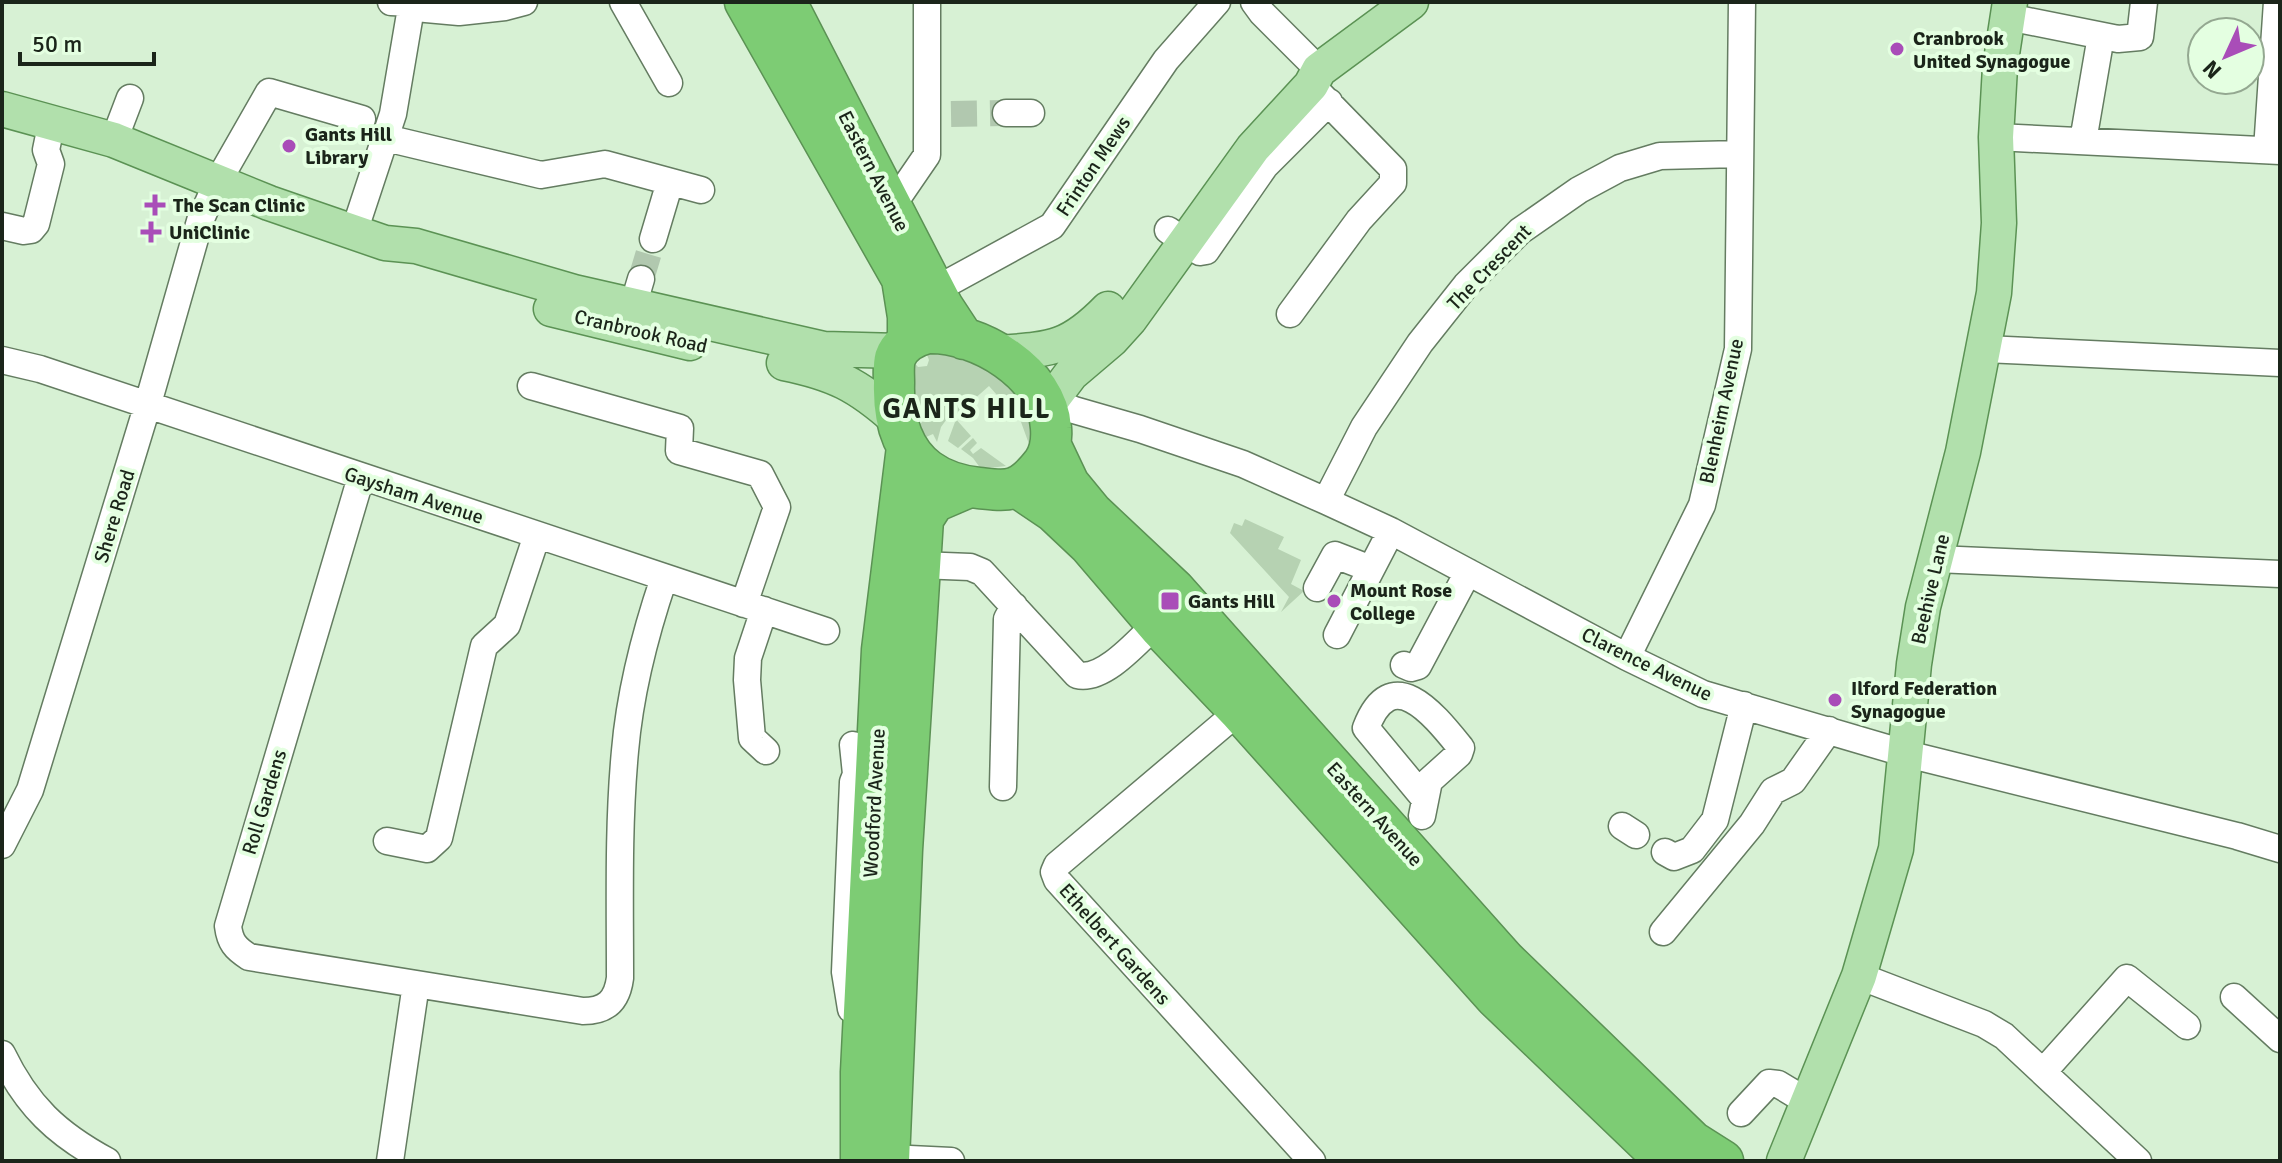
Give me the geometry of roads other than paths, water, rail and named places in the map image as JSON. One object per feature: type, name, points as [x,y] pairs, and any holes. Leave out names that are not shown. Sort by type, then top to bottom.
[{"type":"highway","name":"Eastern Avenue","points":[[745,2],[902,279],[908,317],[903,346]]},
{"type":"highway","name":"Eastern Avenue","points":[[786,2],[935,290],[981,346]]},
{"type":"highway","points":[[939,332],[981,346],[1029,379],[1048,401],[1051,424],[1051,446],[1038,469],[1017,487],[1004,489],[969,487],[953,483],[928,470],[901,433],[893,372],[895,359],[903,346],[927,333],[939,332]]},
{"type":"highway","name":"Woodford Avenue","points":[[880,1160],[861,1072],[861,761],[882,650],[901,433]]},
{"type":"highway","name":"Eastern Avenue","points":[[1051,446],[1069,484],[1092,512],[1175,590],[1505,960],[1695,1156]]},
{"type":"highway","name":"Woodford Avenue","points":[[880,1160],[923,519],[927,510],[945,495],[969,487]]},
{"type":"highway","name":"Eastern Avenue","points":[[1017,487],[1054,512],[1089,545],[1156,624],[1239,711],[1495,997],[1695,1156]]},
{"type":"main road","points":[[1048,401],[1080,364],[1111,340],[1130,319],[1216,161],[1259,111],[1300,72],[1320,86],[1411,2]]},
{"type":"main road","name":"Beehive Lane","points":[[1784,1161],[1859,976],[1896,849],[1923,607],[1963,452],[1994,293],[1999,223],[1996,137],[2000,67],[2009,9]]},
{"type":"main road","name":"Cranbrook Road","points":[[2,109],[114,140],[217,183],[370,238],[416,246],[574,292],[637,292],[824,349],[903,346]]},
{"type":"main road","points":[[981,346],[1050,349],[1080,335],[1177,237]]},
{"type":"main road","name":"Cranbrook Road","points":[[370,238],[411,266],[476,288],[597,322],[832,375],[867,395],[901,433]]},
{"type":"street","points":[[391,2],[412,2],[426,9],[459,12],[524,2]]},
{"type":"street","points":[[370,238],[412,2]]},
{"type":"street","points":[[623,2],[669,83]]},
{"type":"street","points":[[892,206],[927,155],[939,114],[927,2]]},
{"type":"street","name":"Frinton Mews","points":[[935,290],[1052,226],[1166,60],[1217,2]]},
{"type":"street","points":[[1254,2],[1320,86],[1393,169],[1393,183],[1359,220],[1290,314]]},
{"type":"street","name":"Blenheim Avenue","points":[[1627,657],[1702,505],[1738,349],[1742,2]]},
{"type":"street","points":[[2009,9],[2118,39],[2140,37],[2144,2]]},
{"type":"street","points":[[1996,137],[2274,150],[2277,2]]},
{"type":"street","points":[[2083,141],[2101,36]]},
{"type":"street","name":"Shere Road","points":[[2,845],[30,790],[147,407],[200,221],[217,183],[269,92],[362,119]]},
{"type":"street","points":[[114,140],[130,98]]},
{"type":"street","points":[[2,226],[24,231],[31,230],[36,224],[51,164],[46,150],[52,121]]},
{"type":"street","points":[[386,138],[541,175],[605,164],[701,190]]},
{"type":"street","name":"The Crescent","points":[[1326,501],[1364,427],[1420,343],[1466,285],[1520,231],[1579,190],[1620,168],[1660,156],[1739,154]]},
{"type":"street","points":[[653,239],[670,182]]},
{"type":"street","points":[[1985,349],[2280,363]]},
{"type":"street","name":"Gaysham Avenue","points":[[2,360],[40,369],[826,631]]},
{"type":"street","points":[[531,386],[680,428],[679,451],[760,474],[777,507],[754,607],[747,680],[752,738],[766,751]]},
{"type":"street","name":"Clarence Avenue","points":[[1048,401],[1243,464],[1326,501],[1391,531],[1693,690],[1907,754],[2280,849]]},
{"type":"street","name":"Roll Gardens","points":[[361,477],[228,926],[230,939],[237,949],[249,957],[583,1011],[596,1011],[613,1000],[620,978],[620,818],[625,748],[643,646],[664,578]]},
{"type":"street","points":[[1337,635],[1391,531]]},
{"type":"street","points":[[387,841],[427,849],[439,838],[484,646],[507,625],[537,535]]},
{"type":"street","points":[[1317,588],[1335,555],[1371,569]]},
{"type":"street","points":[[1936,559],[2280,574]]},
{"type":"street","points":[[919,565],[970,567],[982,572],[1077,675],[1087,678],[1105,670],[1156,624]]},
{"type":"street","points":[[1404,665],[1411,668],[1418,666],[1468,572]]},
{"type":"street","points":[[1003,787],[1007,619],[1014,606]]},
{"type":"street","points":[[1665,852],[1674,857],[1692,850],[1715,820],[1744,705]]},
{"type":"street","name":"Ethelbert Gardens","points":[[1239,711],[1057,865],[1054,872],[1057,880],[1312,1161]]},
{"type":"street","points":[[1663,932],[1752,824],[1773,791],[1793,781],[1829,730]]},
{"type":"street","points":[[1859,976],[1984,1024],[2004,1036],[2138,1161]]},
{"type":"street","points":[[2043,1072],[2127,978],[2187,1026]]},
{"type":"street","points":[[390,1161],[416,984]]},
{"type":"street","points":[[2234,997],[2280,1039]]},
{"type":"street","points":[[2,1054],[13,1077],[39,1114],[74,1143],[107,1161]]},
{"type":"street","points":[[1741,1113],[1769,1083],[1778,1084],[1808,1102]]},
{"type":"street","points":[[880,1160],[951,1161]]},
{"type":"tunnel","points":[[951,114],[1006,113]]},
{"type":"tunnel","points":[[641,279],[653,239]]},
{"type":"place","name":"Cranbrook United Synagogue","points":[[1897,49]]},
{"type":"place","name":"Gants Hill Library","points":[[289,146]]},
{"type":"place","name":"The Scan Clinic","points":[[155,205]]},
{"type":"place","name":"UniClinic","points":[[151,232]]},
{"type":"place","name":"Gants Hill","points":[[1170,601]]},
{"type":"place","name":"Mount Rose College","points":[[1334,601]]},
{"type":"place","name":"Ilford Federation Synagogue","points":[[1835,700]]},
{"type":"district","name":"GANTS HILL","points":[[967,408]]}]
